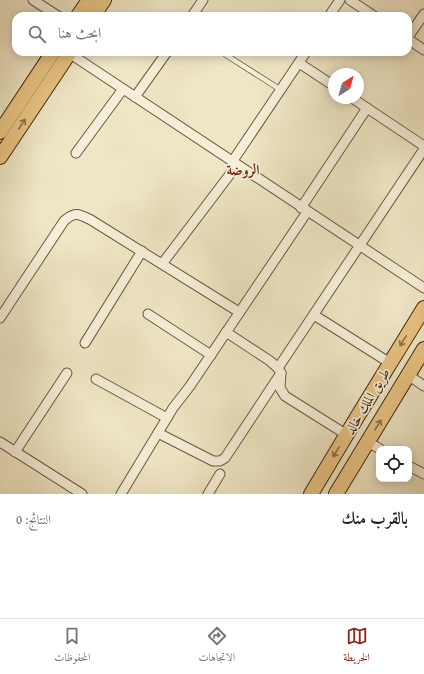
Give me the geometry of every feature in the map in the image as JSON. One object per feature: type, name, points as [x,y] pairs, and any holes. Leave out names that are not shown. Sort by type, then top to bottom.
[{"type":"main road","points":[[81,12],[89,0]]},
{"type":"main road","points":[[96,12],[104,0]]},
{"type":"main road","points":[[0,132],[50,56]]},
{"type":"main road","points":[[0,157],[67,56]]},
{"type":"main road","name":"طريق الملك خالد","points":[[311,494],[424,308]]},
{"type":"main road","points":[[336,494],[374,446],[408,375],[424,349]]},
{"type":"street","points":[[33,0],[52,12]]},
{"type":"street","points":[[195,12],[203,0]]},
{"type":"street","points":[[332,12],[340,0]]},
{"type":"street","points":[[350,0],[368,12]]},
{"type":"street","points":[[412,32],[424,14]]},
{"type":"street","points":[[412,41],[424,50]]},
{"type":"street","points":[[74,56],[424,288]]},
{"type":"street","points":[[135,97],[164,56]]},
{"type":"street","points":[[162,264],[234,163],[303,56]]},
{"type":"street","points":[[299,62],[328,82]]},
{"type":"street","points":[[76,153],[123,89]]},
{"type":"street","points":[[158,433],[213,461],[220,461],[224,458],[314,315],[424,147],[361,104]]},
{"type":"street","points":[[121,494],[167,418],[239,312],[367,108]]},
{"type":"street","points":[[0,318],[64,221],[71,215],[78,214],[92,220],[239,312]]},
{"type":"street","points":[[84,342],[142,251]]},
{"type":"street","points":[[148,314],[211,355]]},
{"type":"street","points":[[314,315],[390,364]]},
{"type":"street","points":[[226,332],[270,361],[279,370],[280,388],[285,396],[347,434]]},
{"type":"street","points":[[15,452],[67,373]]},
{"type":"street","points":[[408,375],[424,386]]},
{"type":"street","points":[[96,379],[167,418]]},
{"type":"street","points":[[0,442],[81,494]]},
{"type":"street","points":[[412,468],[424,474]]},
{"type":"street","points":[[208,494],[220,474]]},
{"type":"lane","points":[[228,56],[281,90]]},
{"type":"district","name":"الروضة","points":[[243,169]]}]
